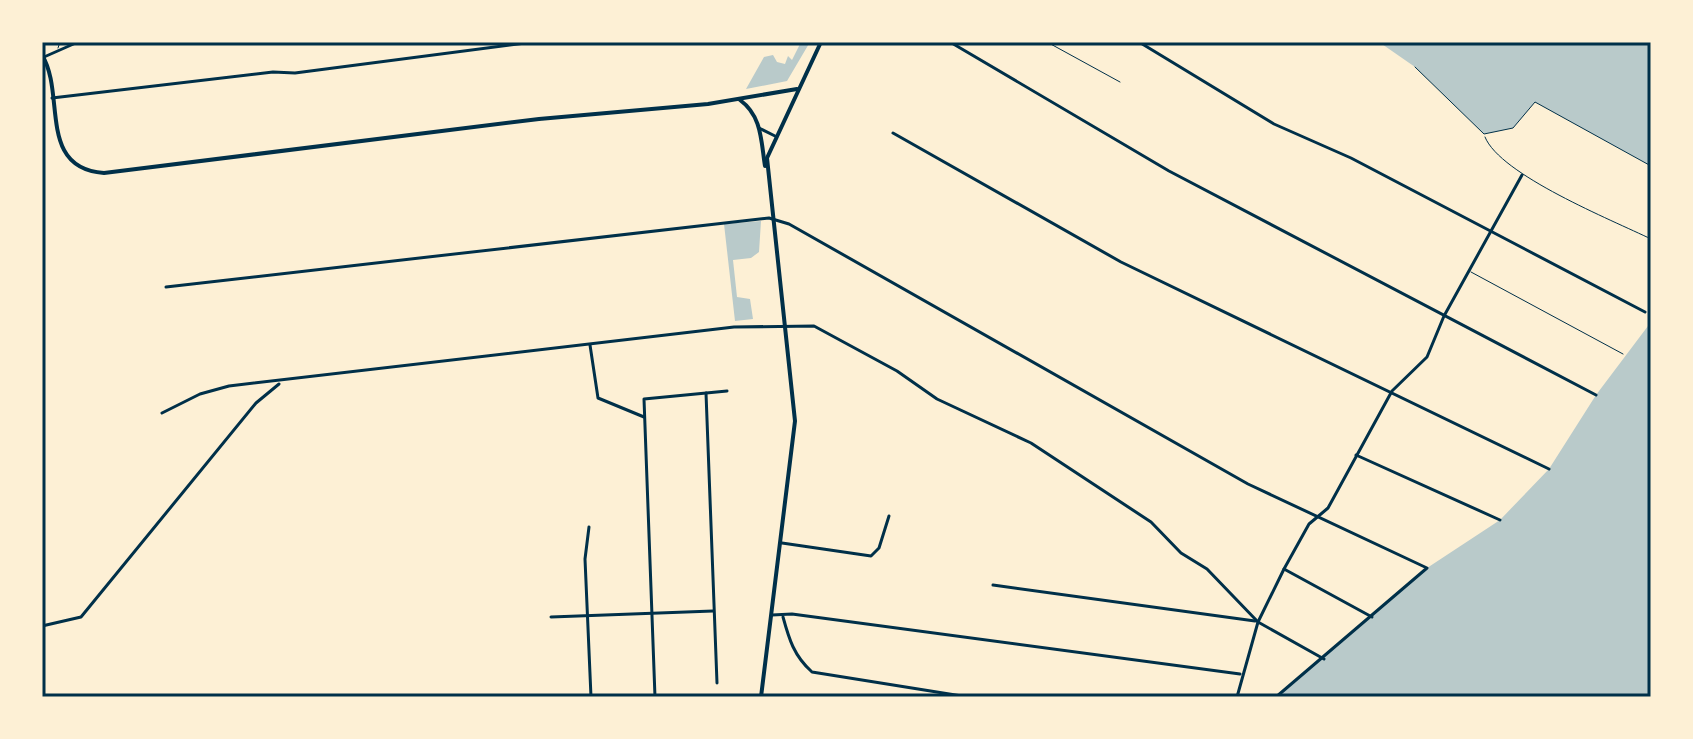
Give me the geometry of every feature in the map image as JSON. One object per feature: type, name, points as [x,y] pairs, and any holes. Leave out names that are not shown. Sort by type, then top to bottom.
[{"type":"main road","points":[[769,194],[767,158],[821,42]]},
{"type":"main road","points":[[43,56],[51,76],[52,112],[66,155],[87,171],[104,173],[539,119],[740,100],[797,89]]},
{"type":"main road","points":[[740,100],[752,109],[759,128],[795,421],[761,697]]},
{"type":"street","points":[[43,56],[78,42]]},
{"type":"street","points":[[52,98],[273,72],[295,73],[533,42]]},
{"type":"street","points":[[950,42],[1169,171],[1596,395]]},
{"type":"street","points":[[1139,42],[1274,124],[1351,158],[1645,312]]},
{"type":"street","points":[[759,128],[775,136]]},
{"type":"street","points":[[893,133],[1121,262],[1549,469]]},
{"type":"street","points":[[1237,697],[1258,622],[1284,569],[1317,515],[1328,508],[1392,391],[1427,357],[1444,316],[1522,175]]},
{"type":"street","points":[[166,287],[772,219],[789,224],[1248,484],[1427,568],[1373,618],[1276,697]]},
{"type":"street","points":[[162,413],[214,390],[734,327],[814,326],[897,371],[937,399],[1031,443],[1097,484],[1151,522],[1181,553],[1207,569],[1258,622],[1324,659]]},
{"type":"street","points":[[590,345],[598,398],[644,417]]},
{"type":"street","points":[[42,626],[81,617],[256,403],[283,382]]},
{"type":"street","points":[[655,697],[644,399],[727,391]]},
{"type":"street","points":[[706,393],[717,683]]},
{"type":"street","points":[[1356,455],[1500,520]]},
{"type":"street","points":[[782,543],[871,556],[879,548],[889,516]]},
{"type":"street","points":[[589,527],[585,559],[591,697]]},
{"type":"street","points":[[1284,569],[1373,618]]},
{"type":"street","points":[[993,585],[1258,622]]},
{"type":"street","points":[[551,617],[713,611]]},
{"type":"street","points":[[772,615],[783,617],[792,614],[1241,674]]},
{"type":"street","points":[[783,617],[790,643],[800,661],[812,672],[968,697]]},
{"type":"lane","points":[[58,50],[60,42]]},
{"type":"lane","points":[[1047,42],[1120,82]]},
{"type":"lane","points":[[1415,67],[1484,134],[1489,148],[1522,175],[1651,239]]},
{"type":"lane","points":[[1484,134],[1513,128],[1535,102],[1651,166]]},
{"type":"lane","points":[[1469,270],[1623,354]]},
{"type":"shaded area","points":[[801,42],[810,42],[787,81],[746,89],[764,57],[773,55],[777,62],[785,64],[788,56],[792,60]]},
{"type":"shaded area","points":[[1379,42],[1651,42],[1651,166],[1535,102],[1513,128],[1484,134],[1415,67]]},
{"type":"shaded area","points":[[761,221],[759,252],[751,258],[733,260],[737,297],[750,299],[753,319],[735,321],[724,224]]},
{"type":"shaded area","points":[[1651,322],[1651,697],[1276,697],[1427,568],[1500,520],[1549,469],[1596,395]]}]
